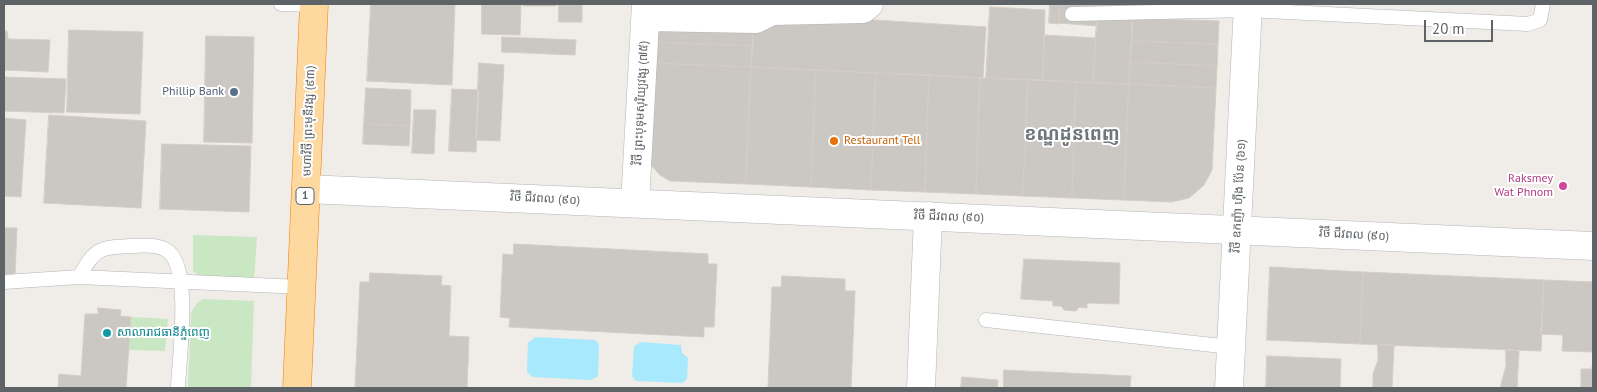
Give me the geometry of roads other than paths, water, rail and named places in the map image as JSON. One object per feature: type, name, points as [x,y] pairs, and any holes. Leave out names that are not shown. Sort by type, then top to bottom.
[{"type":"highway","name":"មហាវិថី ព្រះមុនីវង្ស (៩៣)","points":[[297,388],[314,4]]},
{"type":"street","points":[[646,10],[756,19],[772,11],[863,9],[869,4]]},
{"type":"street","name":"វិថី ឧកញ៉ា ហ៊ីង ប៉ែន (៦១)","points":[[1229,388],[1247,7]]},
{"type":"street","name":"វិថី ព្រះបុទុមសុរិយ្យវង្ស (៧៥)","points":[[635,203],[646,10]]},
{"type":"street","name":"វិថី ជីវពល (៩០)","points":[[306,189],[1593,246]]},
{"type":"street","points":[[921,388],[928,216]]},
{"type":"lane","points":[[281,4],[314,4]]},
{"type":"lane","points":[[1072,14],[1247,7],[1338,9],[1528,24],[1540,20],[1543,4]]},
{"type":"lane","points":[[79,277],[90,259],[103,247],[153,245],[169,252],[176,262],[183,283],[178,388]]},
{"type":"lane","points":[[4,282],[79,277],[301,287]]},
{"type":"lane","points":[[986,320],[1231,347]]},
{"type":"water","points":[[535,337],[595,340],[599,344],[598,376],[591,380],[532,377],[527,372],[528,343]]},
{"type":"water","points":[[641,342],[681,345],[682,353],[688,358],[687,379],[682,383],[636,381],[632,376],[634,346]]},
{"type":"place","name":"Phillip Bank","points":[[234,92]]},
{"type":"place","name":"Restaurant Tell","points":[[834,141]]},
{"type":"place","name":"Raksmey Wat Phnom","points":[[1563,186]]},
{"type":"place","name":"សាលារាជធានីភ្នំពេញ","points":[[107,333]]},
{"type":"district","name":"ខណ្ឌដូនពេញ","points":[[1072,135]]}]
